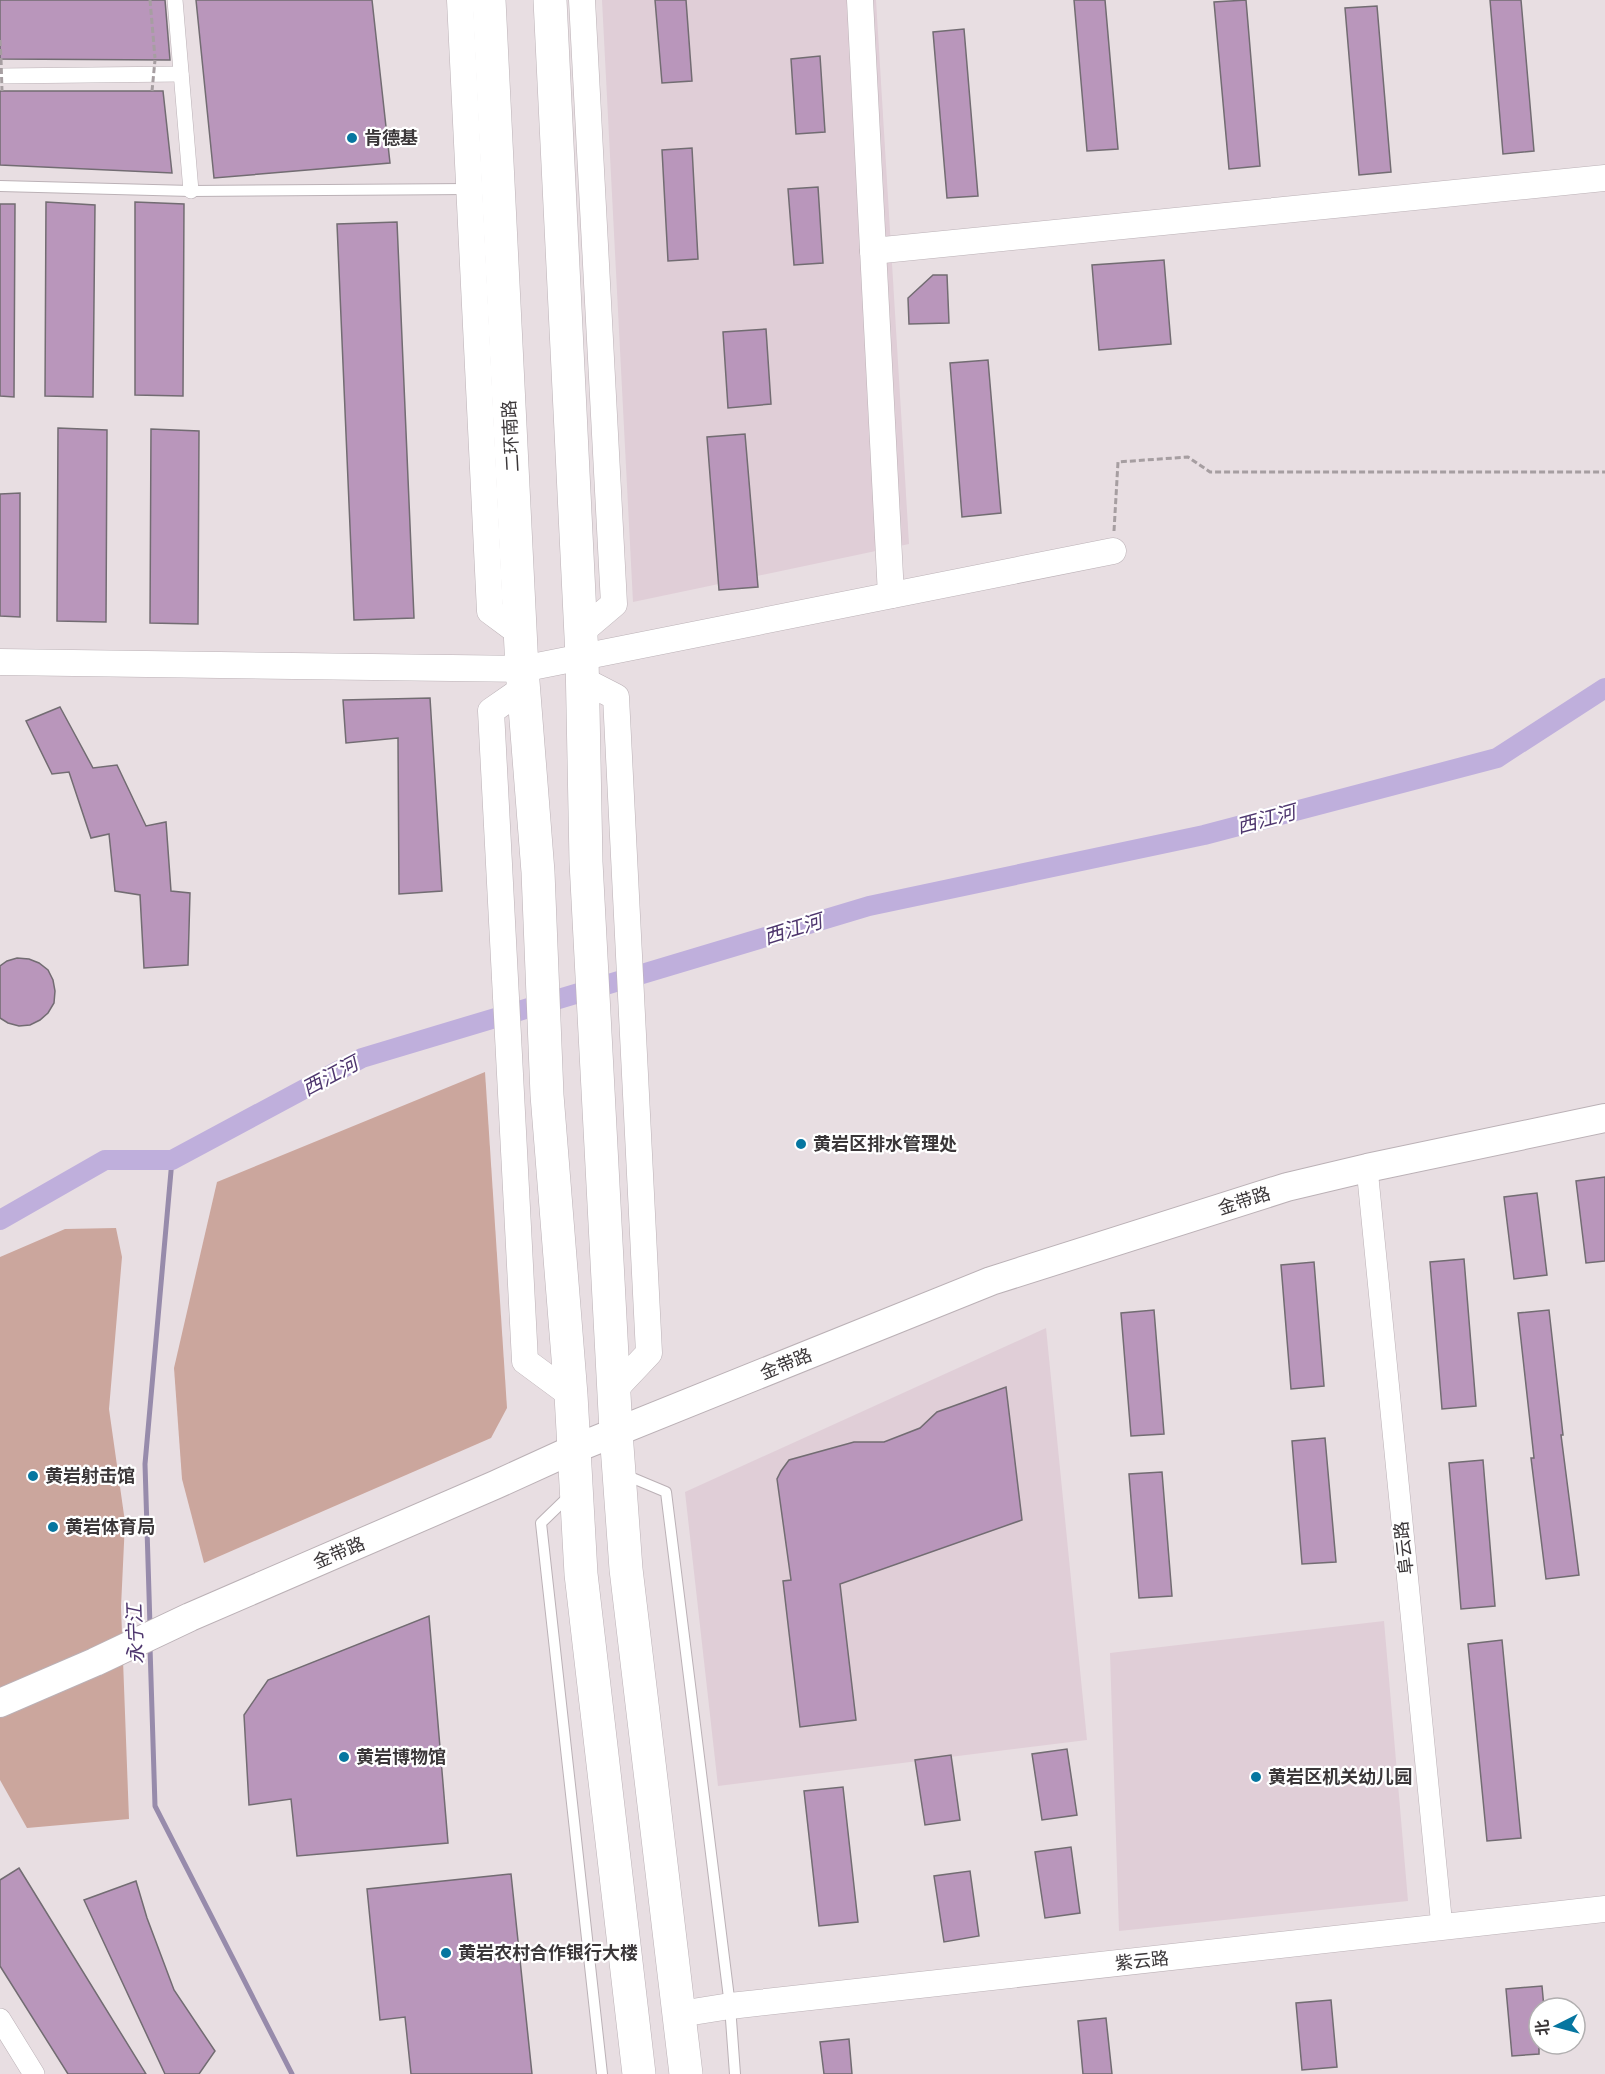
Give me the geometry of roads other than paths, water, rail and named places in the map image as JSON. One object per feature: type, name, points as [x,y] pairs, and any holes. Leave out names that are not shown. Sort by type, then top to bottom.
[{"type":"highway","name":"二环南路","points":[[489,0],[523,679],[538,872],[547,1095],[571,1395],[581,1574],[639,2074]]},
{"type":"highway","points":[[550,0],[582,656],[586,862],[616,1432],[626,1569],[686,2074]]},
{"type":"main road","name":"金带路","points":[[0,1703],[574,1449],[991,1281],[1287,1187],[1605,1118]]},
{"type":"street","points":[[175,0],[191,190]]},
{"type":"street","points":[[460,0],[490,611],[521,634]]},
{"type":"street","points":[[582,0],[614,604],[582,656]]},
{"type":"street","points":[[860,0],[891,595]]},
{"type":"street","points":[[0,76],[181,74]]},
{"type":"street","points":[[873,251],[1605,178]]},
{"type":"street","points":[[0,662],[523,679],[582,656],[1113,550]]},
{"type":"street","points":[[582,656],[616,696],[649,1353],[614,1390]]},
{"type":"street","points":[[523,679],[491,711],[525,1361],[571,1395]]},
{"type":"street","name":"阜云路","points":[[1367,1168],[1442,1928]]},
{"type":"street","name":"紫云路","points":[[680,2014],[730,2006],[1605,1909]]},
{"type":"street","points":[[1,2022],[34,2074]]},
{"type":"lane","points":[[0,186],[191,190],[470,189]]},
{"type":"lane","points":[[619,1473],[666,1492],[730,2006],[735,2074]]},
{"type":"lane","points":[[576,1489],[541,1523],[602,2074]]},
{"type":"waterway","name":"西江河","points":[[0,1220],[105,1160],[172,1160],[362,1058],[869,906],[1204,835],[1497,758],[1605,688]]},
{"type":"waterway","name":"永宁江","points":[[150,1626],[145,1464],[172,1160]]},
{"type":"waterway","name":"永宁江","points":[[150,1647],[155,1806],[292,2074]]},
{"type":"place","name":"肯德基","points":[[352,138]]},
{"type":"place","name":"黄岩区排水管理处","points":[[801,1144]]},
{"type":"place","name":"黄岩射击馆","points":[[33,1476]]},
{"type":"place","name":"黄岩体育局","points":[[53,1527]]},
{"type":"place","name":"黄岩博物馆","points":[[344,1757]]},
{"type":"place","name":"黄岩区机关幼儿园","points":[[1256,1777]]},
{"type":"place","name":"黄岩农村合作银行大楼","points":[[446,1953]]}]
